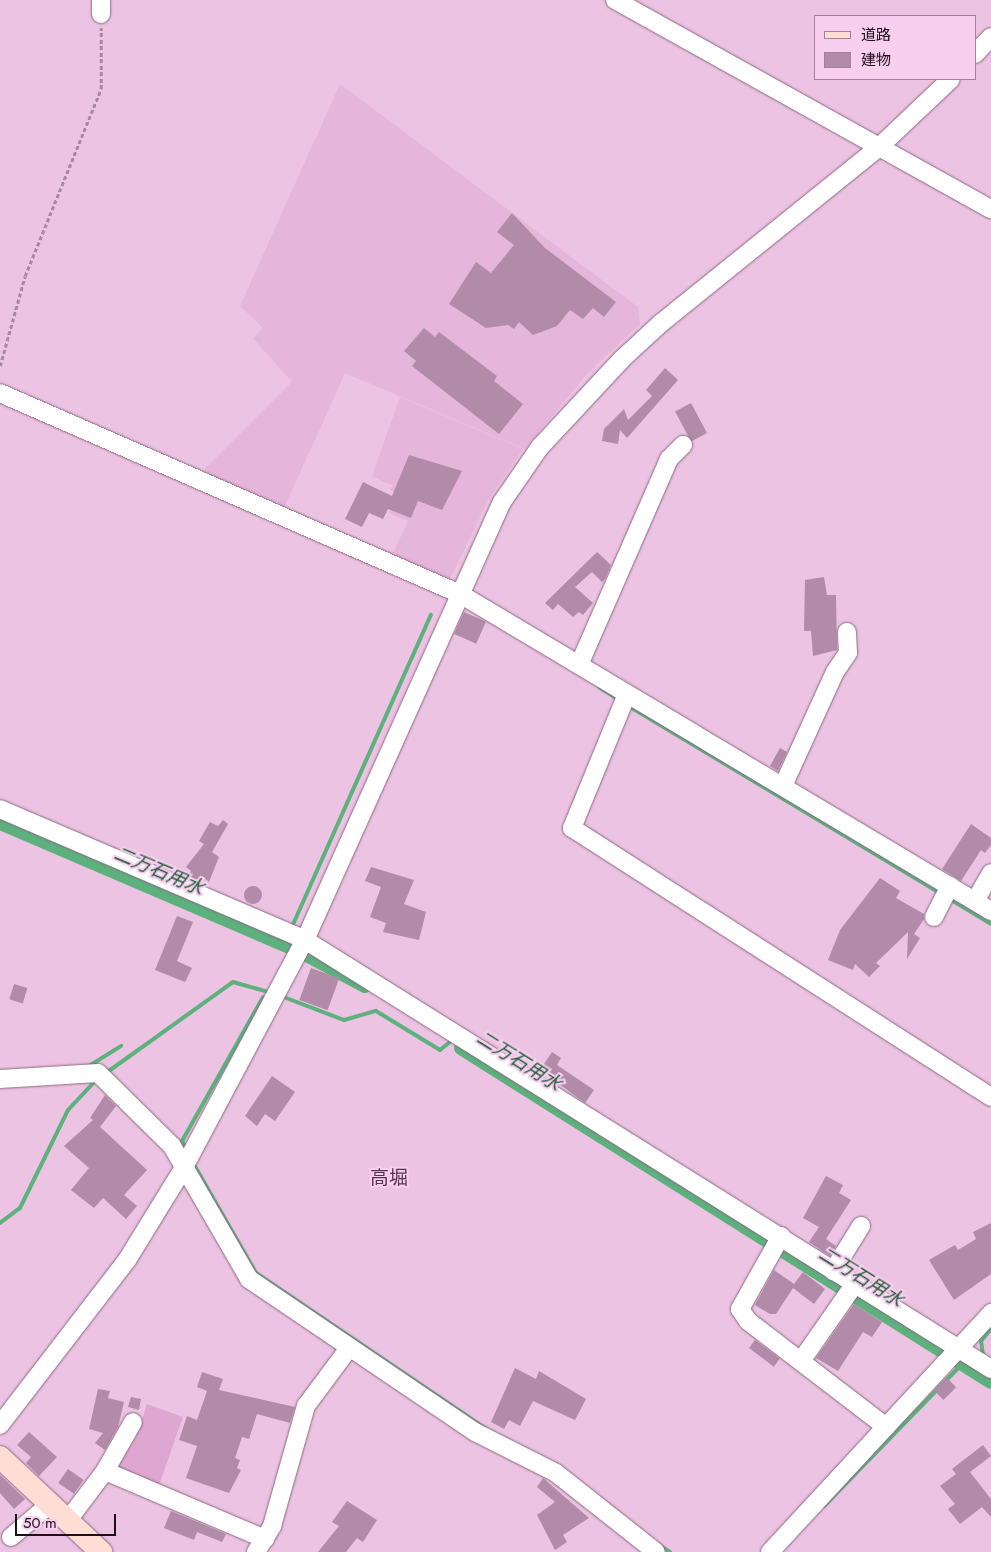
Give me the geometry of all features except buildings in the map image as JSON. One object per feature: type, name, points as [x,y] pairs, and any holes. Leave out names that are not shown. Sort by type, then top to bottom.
[{"type":"main road","points":[[0,1457],[101,1552]]},
{"type":"street","points":[[615,0],[991,210]]},
{"type":"street","points":[[976,53],[991,37]]},
{"type":"street","points":[[0,1425],[127,1260],[183,1169],[305,940],[502,502],[567,416],[661,323],[878,148],[950,80]]},
{"type":"street","points":[[0,392],[460,594],[991,911]]},
{"type":"street","points":[[579,665],[669,459],[683,444]]},
{"type":"street","points":[[783,786],[835,672],[848,653],[847,632]]},
{"type":"street","points":[[628,694],[572,828],[991,1097]]},
{"type":"street","points":[[0,809],[305,940],[781,1236],[854,1285],[960,1347],[991,1369]]},
{"type":"street","points":[[975,901],[991,873]]},
{"type":"street","points":[[934,916],[950,886]]},
{"type":"street","points":[[0,1079],[98,1073],[172,1146],[183,1169],[249,1279],[475,1432],[556,1473],[656,1552]]},
{"type":"street","points":[[833,1270],[860,1226]]},
{"type":"street","points":[[781,1236],[740,1309],[748,1321],[886,1427]]},
{"type":"street","points":[[801,1361],[854,1285]]},
{"type":"street","points":[[770,1552],[991,1313]]},
{"type":"street","points":[[105,1470],[260,1546],[306,1406],[349,1348]]},
{"type":"street","points":[[68,1520],[105,1470],[133,1422]]},
{"type":"street","points":[[11,1537],[50,1504]]},
{"type":"path","points":[[0,366],[26,276],[101,89],[101,7]]},
{"type":"shaded area","points":[[340,84],[638,307],[640,324],[587,374],[525,449],[345,373],[284,508],[201,473],[292,382],[253,338],[263,328],[240,306]]},
{"type":"shaded area","points":[[400,397],[523,449],[488,501],[449,581],[391,558],[408,521],[389,513],[398,494],[390,490],[393,486],[372,476]]},
{"type":"shaded area","points":[[147,1404],[183,1417],[158,1488],[114,1471],[136,1438]]},
{"type":"waterway","points":[[291,929],[431,615]]},
{"type":"waterway","points":[[599,687],[619,700]]},
{"type":"waterway","points":[[627,705],[940,893]]},
{"type":"waterway","name":"二万石用水","points":[[0,823],[305,954],[365,986]]},
{"type":"waterway","points":[[948,898],[991,924]]},
{"type":"waterway","points":[[106,1073],[233,982],[272,993]]},
{"type":"waterway","points":[[281,996],[344,1020],[376,1011],[440,1050],[451,1041]]},
{"type":"waterway","points":[[187,1150],[182,1141],[263,997]]},
{"type":"waterway","points":[[89,1066],[121,1046]]},
{"type":"waterway","name":"二万石用水","points":[[461,1048],[991,1382]]},
{"type":"waterway","points":[[0,1223],[20,1208],[68,1110],[96,1080]]},
{"type":"waterway","points":[[193,1163],[256,1273],[485,1428]]},
{"type":"waterway","points":[[983,1355],[981,1341],[991,1329]]},
{"type":"waterway","points":[[824,1506],[962,1364]]},
{"type":"waterway","points":[[659,1545],[670,1552]]},
{"type":"district","name":"高堀","points":[[389,1178]]}]
